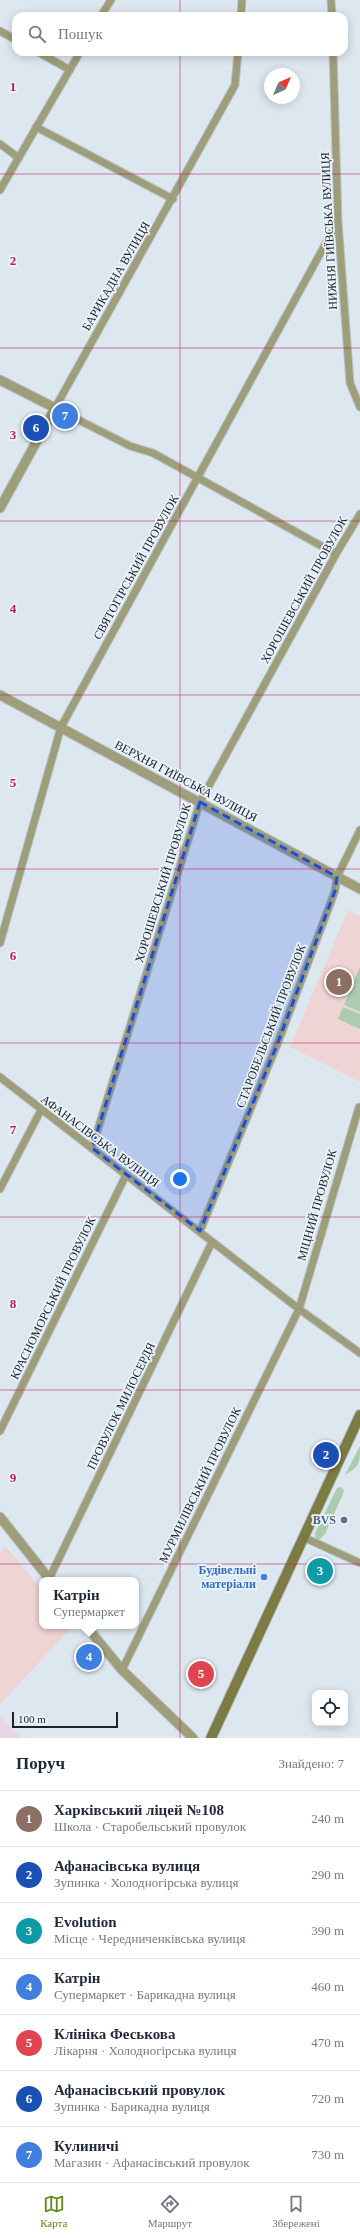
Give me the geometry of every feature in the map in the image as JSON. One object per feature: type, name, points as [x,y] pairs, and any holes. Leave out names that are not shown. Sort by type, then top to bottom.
[{"type":"main road","points":[[210,1738],[360,1416]]},
{"type":"street","points":[[104,12],[111,0]]},
{"type":"street","points":[[240,12],[242,0]]},
{"type":"street","points":[[331,0],[332,12]]},
{"type":"street","points":[[0,31],[12,38]]},
{"type":"street","points":[[45,56],[70,70]]},
{"type":"street","points":[[0,190],[78,56]]},
{"type":"street","name":"БАРИКАДНА ВУЛИЦЯ","points":[[0,508],[235,85],[238,56]]},
{"type":"street","name":"НИЖНЯ ГИЇВСЬКА ВУЛИЦЯ","points":[[333,56],[338,221],[350,383],[360,407]]},
{"type":"street","points":[[36,128],[173,199]]},
{"type":"street","points":[[0,144],[19,158]]},
{"type":"street","name":"СВЯТОГІРСЬКИЙ ПРОВУЛОК","points":[[0,943],[60,727],[338,221]]},
{"type":"street","points":[[0,380],[130,446],[153,453],[336,554]]},
{"type":"street","name":"ХОРОШЕВСЬКИЙ ПРОВУЛОК","points":[[92,1148],[200,802],[336,554],[360,514]]},
{"type":"street","name":"ВЕРХНЯ ГИЇВСЬКА ВУЛИЦЯ","points":[[0,695],[360,889]]},
{"type":"street","name":"СТАРОБЕЛЬСЬКИЙ ПРОВУЛОК","points":[[200,1231],[277,1045],[335,891],[337,877],[360,830]]},
{"type":"street","name":"АФАНАСІВСЬКА ВУЛИЦЯ","points":[[0,1077],[299,1309],[360,1353]]},
{"type":"street","name":"МІЦНИЙ ПРОВУЛОК","points":[[299,1309],[359,1107]]},
{"type":"street","points":[[0,1189],[41,1110]]},
{"type":"street","name":"КРАСНОМОРСЬКИЙ ПРОВУЛОК","points":[[0,1431],[126,1174]]},
{"type":"street","name":"ПРОВУЛОК МИЛОСЕРДЯ","points":[[50,1577],[212,1242]]},
{"type":"street","name":"МУРМИЛІВСЬКИЙ ПРОВУЛОК","points":[[122,1670],[299,1309]]},
{"type":"street","points":[[0,1517],[47,1577]]},
{"type":"street","points":[[303,1537],[360,1563]]},
{"type":"street","points":[[88,1629],[122,1670],[193,1738]]},
{"type":"highlighted area","points":[[200,802],[337,877],[335,891],[277,1045],[200,1231],[92,1148]]},
{"type":"shaded area","points":[[348,910],[360,916],[360,1082],[290,1047]]},
{"type":"shaded area","points":[[6,1547],[39,1586],[39,1629],[70,1629],[0,1705],[0,1552]]},
{"type":"shaded area","points":[[0,1716],[22,1738],[0,1738]]},
{"type":"green space","points":[[360,967],[360,1012],[344,1005]]},
{"type":"green space","points":[[343,1007],[360,1014],[360,1029],[338,1019]]},
{"type":"green space","points":[[360,1446],[360,1457],[358,1464],[354,1469],[345,1475]]},
{"type":"green space","points":[[341,1487],[344,1490],[343,1494],[325,1534],[319,1540],[315,1540],[315,1533],[337,1488]]},
{"type":"place","name":"Кулиничі","points":[[65,416]]},
{"type":"place","name":"Афанасівський провулок","points":[[36,428]]},
{"type":"place","name":"Харківський ліцей №108","points":[[339,982]]},
{"type":"place","name":"Афанасівська вулиця","points":[[326,1455]]},
{"type":"place","name":"BVS","points":[[344,1520]]},
{"type":"place","name":"Evolution","points":[[320,1571]]},
{"type":"place","name":"Будівельні матеріали","points":[[264,1577]]},
{"type":"place","name":"Катрін","points":[[89,1657]]},
{"type":"place","name":"Клініка Феськова","points":[[201,1674]]}]
